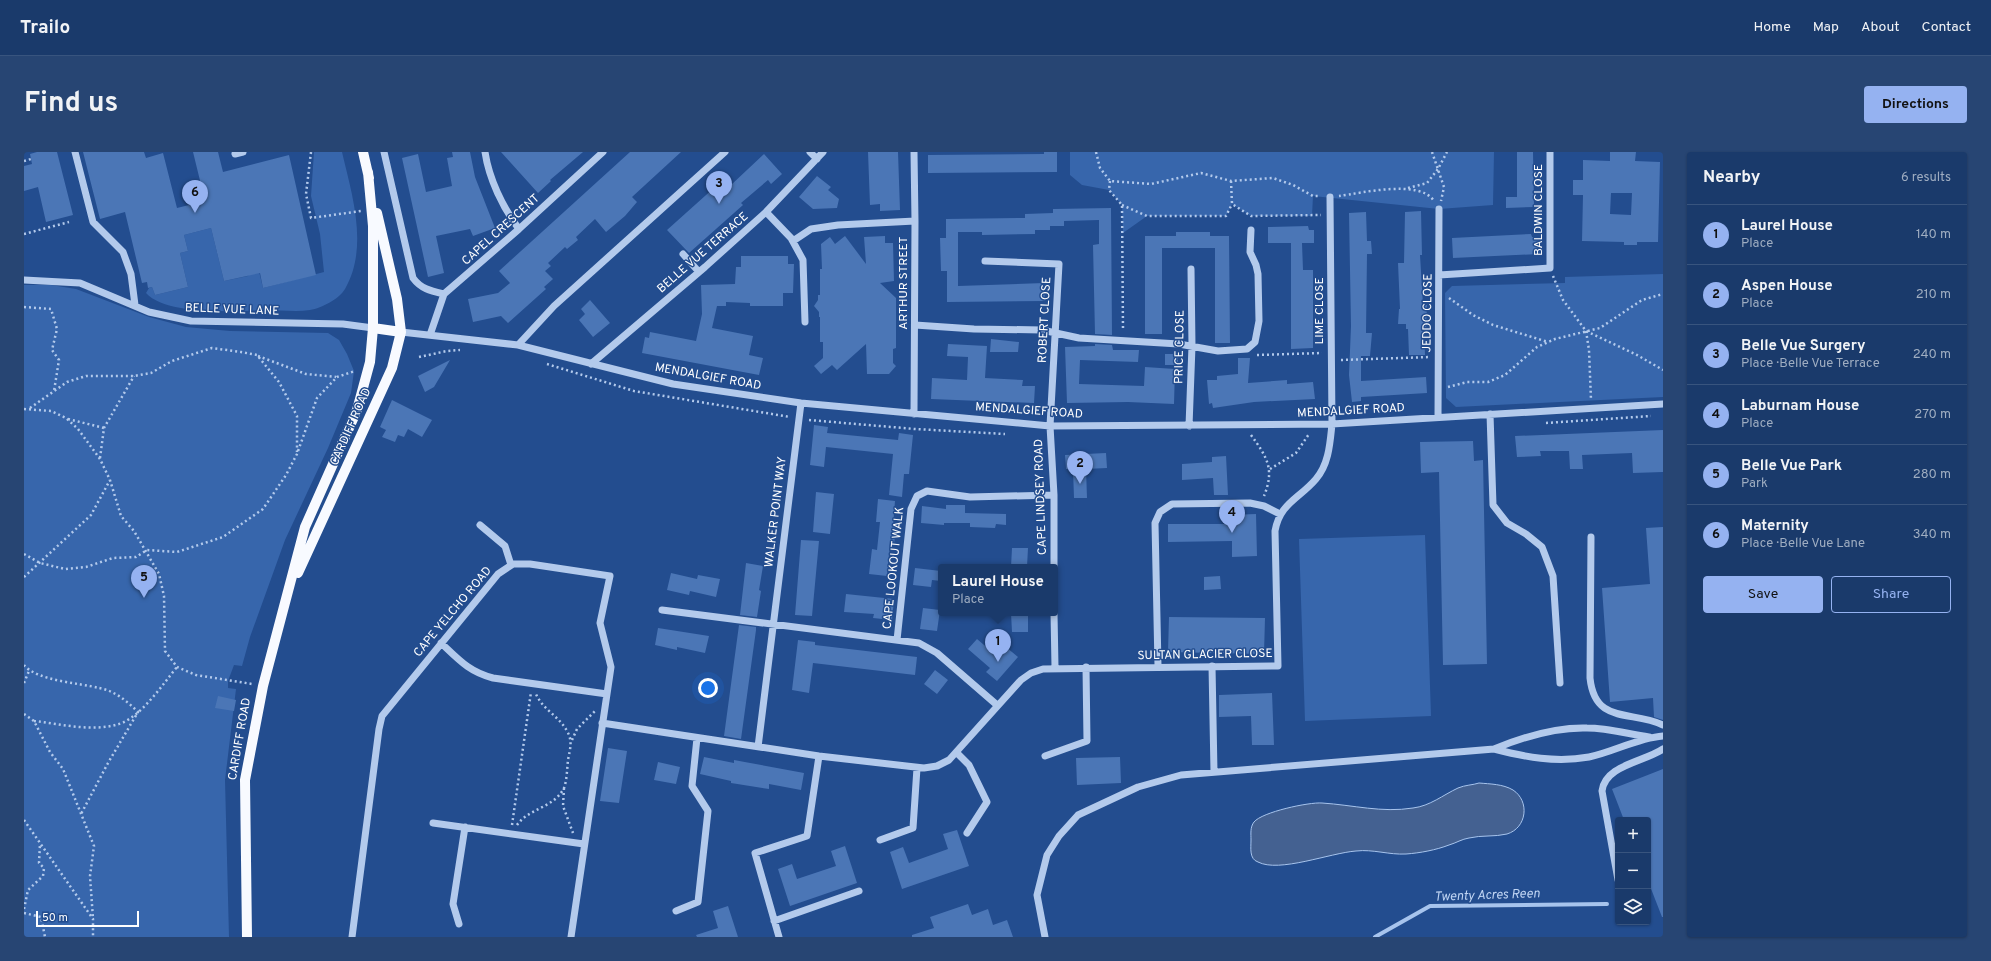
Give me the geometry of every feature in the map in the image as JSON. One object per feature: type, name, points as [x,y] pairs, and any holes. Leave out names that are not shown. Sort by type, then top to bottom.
[{"type":"main road","name":"CARDIFF ROAD","points":[[287,597],[392,368],[401,332],[397,299],[363,152]]},
{"type":"main road","name":"CARDIFF ROAD","points":[[247,937],[245,780],[262,686],[305,527],[357,410],[368,373],[373,328],[371,210],[368,172]]},
{"type":"main road","points":[[373,328],[401,332]]},
{"type":"street","points":[[75,152],[93,222],[123,252],[131,274],[135,305]]},
{"type":"street","points":[[235,154],[243,152]]},
{"type":"street","points":[[384,152],[413,278],[418,286],[444,294],[430,335]]},
{"type":"street","points":[[485,152],[493,180],[508,215],[519,229]]},
{"type":"street","name":"CAPEL CRESCENT","points":[[444,294],[519,229],[603,152]]},
{"type":"street","points":[[518,345],[554,306],[725,152]]},
{"type":"street","points":[[810,152],[817,159]]},
{"type":"street","name":"BELLE VUE TERRACE","points":[[591,364],[699,272],[766,212],[823,152]]},
{"type":"street","name":"ARTHUR STREET","points":[[914,152],[916,221],[914,414]]},
{"type":"street","name":"BALDWIN CLOSE","points":[[1550,152],[1550,268]]},
{"type":"street","name":"LIME CLOSE","points":[[1330,197],[1332,424]]},
{"type":"street","name":"JEDDO CLOSE","points":[[1438,417],[1439,209]]},
{"type":"street","points":[[766,212],[793,241],[803,260],[805,322]]},
{"type":"street","points":[[793,241],[811,229],[838,225],[916,221]]},
{"type":"street","points":[[915,325],[974,329],[1042,330],[1075,338],[1179,344],[1207,350],[1237,351],[1247,349],[1255,342],[1259,321],[1258,274],[1250,252],[1250,230]]},
{"type":"street","points":[[683,254],[699,272]]},
{"type":"street","name":"ROBERT CLOSE","points":[[985,261],[1059,264],[1050,426]]},
{"type":"street","points":[[1439,275],[1550,268]]},
{"type":"street","name":"PRICE CLOSE","points":[[1189,426],[1192,346],[1191,269]]},
{"type":"street","name":"BELLE VUE LANE","points":[[24,280],[80,283],[162,316],[191,321],[343,324],[373,328]]},
{"type":"street","name":"MENDALGIEF ROAD","points":[[401,332],[518,345],[673,384],[801,403],[1050,426],[1332,424],[1663,404]]},
{"type":"street","name":"WALKER POINT WAY","points":[[758,747],[801,403]]},
{"type":"street","points":[[1490,414],[1493,505],[1507,523],[1526,534],[1542,547],[1553,576],[1560,683]]},
{"type":"street","name":"SULTAN GLACIER CLOSE","points":[[1054,667],[1278,666],[1274,531],[1280,514],[1289,503],[1316,480],[1320,473],[1329,452],[1332,424]]},
{"type":"street","name":"CAPE LINDSEY ROAD","points":[[1050,426],[1054,495],[1054,564]]},
{"type":"street","name":"CAPE LOOKOUT WALK","points":[[898,640],[911,509],[917,496],[927,491],[970,497],[1054,495]]},
{"type":"street","points":[[1158,666],[1155,523],[1160,512],[1172,504],[1250,503],[1261,505],[1280,514]]},
{"type":"street","points":[[480,525],[505,546],[511,565],[530,564],[610,576],[600,623],[611,666],[571,937]]},
{"type":"street","points":[[1590,537],[1590,678],[1594,698],[1601,707],[1610,712],[1648,719],[1663,725]]},
{"type":"street","name":"CAPE YELCHO ROAD","points":[[352,937],[379,729],[382,716],[498,574],[511,565]]},
{"type":"street","points":[[662,610],[773,624]]},
{"type":"street","points":[[602,723],[819,756],[917,768],[937,766],[949,760],[957,753],[997,705],[1021,680],[1031,673],[1054,667],[1054,616]]},
{"type":"street","name":"CAPE LOOKOUT WALK","points":[[773,624],[919,643],[929,648],[997,705]]},
{"type":"street","points":[[441,643],[467,668],[479,674],[607,694]]},
{"type":"street","points":[[1212,666],[1214,772]]},
{"type":"street","points":[[1045,756],[1087,741],[1086,667]]},
{"type":"street","points":[[1045,937],[1036,895],[1047,855],[1059,836],[1078,815],[1138,787],[1181,775],[1494,749],[1523,738],[1547,732],[1586,728],[1607,729],[1649,738]]},
{"type":"street","points":[[1494,749],[1523,757],[1548,759],[1588,757],[1649,738],[1663,736]]},
{"type":"street","points":[[676,911],[698,902],[708,811],[692,786],[697,738]]},
{"type":"street","points":[[1615,863],[1602,791],[1605,779],[1613,771],[1651,756],[1663,749]]},
{"type":"street","points":[[957,753],[969,765],[987,802],[967,833]]},
{"type":"street","points":[[779,937],[755,853],[807,836],[819,756]]},
{"type":"street","points":[[880,840],[913,828],[917,768]]},
{"type":"street","points":[[433,823],[584,844]]},
{"type":"street","points":[[459,924],[453,904],[465,827]]},
{"type":"street","points":[[774,921],[859,891]]},
{"type":"path","points":[[311,152],[306,194],[311,218],[371,210]]},
{"type":"path","points":[[1096,152],[1100,168],[1110,181],[1109,190],[1122,205],[1147,216],[1226,216],[1232,204],[1231,181]]},
{"type":"path","points":[[1432,152],[1444,187],[1439,209]]},
{"type":"path","points":[[1110,181],[1151,184],[1201,173],[1231,181],[1273,178],[1293,185],[1313,196],[1330,197],[1408,188],[1427,183],[1438,169],[1448,152]]},
{"type":"path","points":[[24,161],[31,159]]},
{"type":"path","points":[[1408,188],[1431,197],[1439,209]]},
{"type":"path","points":[[1232,204],[1251,216],[1331,215]]},
{"type":"path","points":[[1122,205],[1123,341]]},
{"type":"path","points":[[24,234],[69,222]]},
{"type":"path","points":[[1550,268],[1563,300],[1586,331],[1589,350],[1592,408]]},
{"type":"path","points":[[1439,292],[1493,325],[1548,342]]},
{"type":"path","points":[[1438,389],[1467,382],[1488,382],[1505,375],[1537,347],[1548,342],[1600,328],[1642,300],[1663,294]]},
{"type":"path","points":[[24,307],[51,309],[57,329],[52,350],[59,360],[54,392]]},
{"type":"path","points":[[1586,331],[1637,355],[1663,370]]},
{"type":"path","points":[[1255,342],[1255,355],[1332,352]]},
{"type":"path","points":[[30,408],[67,382],[86,376],[134,376],[151,373],[172,361],[212,348],[257,355],[306,374],[337,377],[354,371],[368,373]]},
{"type":"path","points":[[257,355],[279,382],[297,416],[297,454]]},
{"type":"path","points":[[1332,360],[1438,357]]},
{"type":"path","points":[[100,459],[104,428],[134,376]]},
{"type":"path","points":[[24,554],[40,563],[65,569],[86,567],[113,558],[136,557],[147,550],[177,552],[223,536],[263,509],[286,475],[297,454],[317,398],[337,377]]},
{"type":"path","points":[[24,409],[30,408],[50,411],[66,418],[104,428]]},
{"type":"path","points":[[66,418],[78,429],[100,459],[110,480],[121,516],[134,530],[147,550],[159,574],[164,596],[165,651],[177,667],[196,675],[262,686]]},
{"type":"path","points":[[1270,469],[1296,453],[1310,433]]},
{"type":"path","points":[[1251,435],[1264,453],[1270,469],[1269,483],[1261,505]]},
{"type":"path","points":[[24,577],[91,514],[110,480]]},
{"type":"path","points":[[24,665],[29,671],[71,684],[100,688],[122,697],[138,712]]},
{"type":"path","points":[[81,814],[108,763],[138,712],[177,667]]},
{"type":"path","points":[[24,683],[29,671]]},
{"type":"path","points":[[532,683],[539,701],[548,711],[558,718],[572,740]]},
{"type":"path","points":[[511,834],[532,683]]},
{"type":"path","points":[[584,844],[573,833],[567,819],[564,806],[564,787],[572,740],[577,729],[595,710],[607,694]]},
{"type":"path","points":[[24,714],[34,721],[78,727],[102,727],[122,722],[138,712]]},
{"type":"path","points":[[34,721],[50,752],[64,769],[94,846],[90,876],[93,937]]},
{"type":"path","points":[[511,834],[518,823],[527,815],[532,811],[546,806],[564,787]]},
{"type":"path","points":[[24,820],[93,919]]},
{"type":"path","points":[[24,909],[28,890],[43,876],[44,868],[39,863],[40,844]]},
{"type":"path","points":[[24,913],[40,917],[45,937]]},
{"type":"shaded area","points":[[314,152],[342,152],[354,203],[357,239],[356,256],[352,273],[345,289],[339,296],[325,305],[310,310],[221,311],[186,309],[170,306],[156,300],[146,293],[149,288],[152,287],[155,295],[188,287],[180,253],[188,251],[184,235],[211,228],[224,281],[248,276],[257,263],[263,288],[324,272],[320,234],[311,196]]},
{"type":"shaded area","points":[[1070,152],[1494,152],[1493,205],[1439,209],[1313,196],[1312,216],[1251,216],[1232,204],[1226,216],[1147,216],[1123,233],[1122,205],[1109,190],[1082,185],[1070,175]]},
{"type":"shaded area","points":[[1663,274],[1663,397],[1456,407],[1446,398],[1445,293],[1452,286],[1565,283],[1565,277]]},
{"type":"shaded area","points":[[24,285],[51,285],[76,289],[149,317],[186,327],[230,331],[328,333],[339,340],[354,371],[351,393],[328,448],[285,540],[250,637],[242,666],[234,665],[228,681],[228,688],[236,689],[225,780],[229,937],[24,937]]},
{"type":"shaded area","points":[[1425,535],[1431,716],[1305,721],[1299,539]]},
{"type":"shaded area","points":[[1479,783],[1505,787],[1513,790],[1518,795],[1524,807],[1524,814],[1519,826],[1514,831],[1502,835],[1466,839],[1428,851],[1411,854],[1356,851],[1279,865],[1267,865],[1255,861],[1252,856],[1251,828],[1254,822],[1259,818],[1276,811],[1316,803],[1390,810],[1413,808],[1431,803],[1463,786]]},
{"type":"building","points":[[37,152],[57,152],[73,215],[46,222],[38,187],[24,191],[24,166],[32,164],[30,154]]},
{"type":"building","points":[[83,152],[144,152],[146,158],[163,153],[177,208],[205,201],[193,152],[218,152],[223,172],[289,155],[316,275],[263,288],[260,273],[224,281],[211,228],[184,235],[188,251],[180,253],[188,287],[155,295],[152,287],[148,288],[147,282],[142,283],[125,212],[100,219]]},
{"type":"building","points":[[452,152],[470,152],[475,177],[495,228],[473,236],[470,229],[436,236],[444,273],[428,277],[402,158],[418,154],[426,192],[452,186],[447,158],[453,157]]},
{"type":"building","points":[[501,152],[583,152],[550,180],[551,181],[538,193]]},
{"type":"building","points":[[630,152],[681,152],[632,197],[637,202],[625,216],[606,232],[595,219],[576,237],[578,240],[567,249],[565,247],[548,263],[551,266],[545,271],[553,279],[544,287],[546,289],[508,323],[501,316],[473,322],[468,299],[498,293],[510,283],[499,271]]},
{"type":"building","points":[[868,152],[898,152],[900,210],[880,211],[880,204],[870,205]]},
{"type":"building","points":[[1044,152],[1057,152],[1057,172],[928,173],[928,155],[1044,154]]},
{"type":"building","points":[[1517,152],[1533,152],[1534,207],[1506,208],[1506,197],[1517,197]]},
{"type":"building","points":[[1610,152],[1636,152],[1635,161],[1660,162],[1658,242],[1637,242],[1637,245],[1624,245],[1624,242],[1582,241],[1583,195],[1573,195],[1573,180],[1583,180],[1583,160],[1610,161]],"holes":[[[1611,193],[1632,193],[1631,215],[1610,214]]]},
{"type":"building","points":[[764,154],[782,174],[771,184],[768,180],[741,203],[743,205],[689,253],[667,230],[725,178],[731,185]]},
{"type":"building","points":[[817,176],[831,187],[828,190],[839,199],[837,208],[813,209],[799,197]]},
{"type":"building","points":[[1111,208],[1112,335],[1095,334],[1093,245],[1099,244],[1099,220],[1064,221],[1064,226],[1050,226],[1050,230],[1035,230],[1035,234],[982,235],[982,232],[958,232],[958,286],[1044,283],[1045,301],[947,302],[947,271],[941,271],[940,238],[946,238],[946,219],[1025,218],[1025,214],[1053,213],[1053,209]]},
{"type":"building","points":[[1421,211],[1422,255],[1420,255],[1423,305],[1427,305],[1426,329],[1424,329],[1425,355],[1409,355],[1408,329],[1406,329],[1406,324],[1398,324],[1400,309],[1398,263],[1404,263],[1405,212]]},
{"type":"building","points":[[1366,212],[1367,241],[1371,241],[1372,254],[1367,254],[1366,333],[1372,333],[1370,356],[1361,356],[1361,381],[1426,377],[1427,393],[1361,397],[1361,401],[1352,402],[1349,375],[1351,326],[1349,213]]},
{"type":"building","points":[[1308,226],[1309,230],[1314,230],[1314,243],[1302,243],[1303,270],[1313,270],[1313,348],[1291,349],[1291,243],[1268,243],[1268,227]]},
{"type":"building","points":[[1176,232],[1210,232],[1210,236],[1229,236],[1230,343],[1215,343],[1215,248],[1162,248],[1162,334],[1145,334],[1145,236],[1176,236]]},
{"type":"building","points":[[1531,234],[1532,237],[1539,237],[1539,254],[1453,258],[1452,238]]},
{"type":"building","points":[[845,236],[866,264],[864,237],[885,236],[885,243],[893,243],[894,281],[880,283],[896,298],[896,348],[893,349],[893,363],[896,366],[889,374],[867,374],[866,344],[837,370],[832,365],[821,374],[814,366],[823,358],[823,342],[820,342],[820,317],[819,312],[814,306],[818,300],[818,295],[820,295],[820,269],[822,269],[821,244],[830,237],[835,244]]},
{"type":"building","points":[[741,256],[788,256],[788,264],[794,264],[793,293],[783,293],[783,306],[750,306],[750,303],[726,302],[726,306],[717,306],[712,328],[753,336],[749,355],[763,358],[759,375],[642,353],[645,337],[649,338],[650,332],[696,341],[702,314],[701,285],[735,284],[736,267],[741,267]]},
{"type":"building","points":[[590,300],[610,323],[593,337],[579,320],[585,314],[581,309]]},
{"type":"building","points":[[991,339],[1019,342],[1018,352],[990,352]]},
{"type":"building","points":[[948,344],[987,346],[985,378],[1023,380],[1022,386],[1035,386],[1034,403],[931,399],[932,378],[967,380],[968,357],[947,356]]},
{"type":"building","points":[[1095,344],[1112,345],[1113,350],[1139,350],[1138,362],[1080,360],[1079,384],[1144,386],[1145,367],[1175,369],[1174,404],[1128,402],[1067,403],[1065,347],[1095,346]]},
{"type":"building","points":[[1165,354],[1178,354],[1178,365],[1165,365]]},
{"type":"building","points":[[1238,358],[1250,358],[1248,383],[1287,380],[1287,384],[1313,382],[1315,399],[1254,402],[1213,408],[1212,403],[1209,404],[1207,380],[1217,380],[1217,376],[1238,374]]},
{"type":"building","points":[[450,360],[434,387],[425,392],[418,376]]},
{"type":"building","points":[[392,400],[432,420],[422,437],[408,429],[404,437],[398,435],[395,442],[382,437],[386,430],[380,427]]},
{"type":"building","points":[[814,425],[828,427],[827,433],[898,440],[899,433],[913,435],[909,474],[904,474],[902,497],[889,495],[893,454],[826,447],[824,467],[810,465]]},
{"type":"building","points":[[1663,430],[1663,472],[1633,473],[1632,453],[1582,455],[1583,469],[1570,469],[1569,451],[1540,451],[1541,456],[1517,457],[1515,436]]},
{"type":"building","points":[[1473,441],[1474,461],[1483,460],[1487,664],[1443,665],[1439,472],[1421,473],[1420,442]]},
{"type":"building","points":[[1106,453],[1107,468],[1086,469],[1087,498],[1074,498],[1073,469],[1066,469],[1065,455]]},
{"type":"building","points":[[1226,456],[1228,495],[1214,495],[1213,478],[1182,480],[1182,464],[1212,462],[1212,457]]},
{"type":"building","points":[[816,492],[834,494],[830,534],[813,532]]},
{"type":"building","points":[[878,499],[895,501],[893,526],[896,527],[894,544],[890,544],[887,576],[869,574],[872,549],[877,550],[880,522],[876,522]]},
{"type":"building","points":[[946,505],[965,505],[965,513],[1006,514],[1006,525],[996,524],[995,528],[970,527],[970,523],[944,523],[944,525],[921,523],[922,506],[946,509]]},
{"type":"building","points":[[1256,514],[1257,556],[1232,557],[1232,541],[1168,542],[1168,524],[1230,524],[1230,515]]},
{"type":"building","points":[[1663,527],[1663,720],[1654,717],[1653,698],[1610,702],[1602,588],[1650,584],[1646,528]]},
{"type":"building","points":[[801,540],[819,541],[812,616],[795,615]]},
{"type":"building","points":[[1012,548],[1028,548],[1027,564],[1011,564]]},
{"type":"building","points":[[746,563],[763,566],[757,617],[740,615]]},
{"type":"building","points":[[915,568],[938,571],[938,581],[932,580],[931,587],[913,585]]},
{"type":"building","points":[[671,573],[697,579],[698,575],[720,579],[716,597],[690,591],[689,595],[667,590]]},
{"type":"building","points":[[1220,576],[1221,589],[1204,590],[1204,577]]},
{"type":"building","points":[[846,594],[894,599],[892,620],[873,618],[874,614],[844,612]]},
{"type":"building","points":[[923,608],[938,610],[939,616],[937,631],[920,629]]},
{"type":"building","points":[[1011,616],[1028,616],[1028,632],[1012,632]]},
{"type":"building","points":[[1169,617],[1265,618],[1264,654],[1168,652]]},
{"type":"building","points":[[739,625],[756,627],[741,739],[724,736]]},
{"type":"building","points":[[658,628],[709,636],[705,653],[677,647],[677,650],[655,645]]},
{"type":"building","points":[[977,639],[997,656],[1006,647],[1018,657],[997,681],[986,672],[990,668],[968,649]]},
{"type":"building","points":[[798,640],[815,642],[815,645],[917,657],[915,675],[813,663],[809,693],[792,690]]},
{"type":"building","points":[[935,670],[948,680],[937,694],[924,684]]},
{"type":"building","points":[[1272,693],[1274,745],[1252,745],[1251,716],[1219,717],[1219,695]]},
{"type":"building","points":[[218,696],[236,700],[234,711],[215,708]]},
{"type":"building","points":[[608,748],[627,751],[619,803],[600,801]]},
{"type":"building","points":[[704,757],[734,763],[734,760],[804,773],[801,790],[769,784],[769,789],[731,783],[731,781],[700,774]]},
{"type":"building","points":[[1120,757],[1121,783],[1077,785],[1076,758]]},
{"type":"building","points":[[658,762],[680,767],[676,784],[654,780]]},
{"type":"building","points":[[1663,769],[1663,917],[1651,889],[1651,817],[1623,817],[1612,789]]},
{"type":"building","points":[[957,830],[969,866],[902,889],[890,852],[903,847],[909,863],[948,849],[943,834]]},
{"type":"building","points":[[845,846],[857,883],[790,906],[778,869],[792,864],[797,879],[836,866],[831,851]]},
{"type":"building","points":[[968,904],[972,915],[988,909],[993,925],[1007,920],[1013,937],[912,937],[912,935],[934,928],[930,917]]},
{"type":"building","points":[[728,906],[738,937],[697,937],[696,935],[718,928],[713,911]]},
{"type":"waterway","name":"Twenty Acres Reen","points":[[1375,937],[1430,906],[1607,904]]},
{"type":"place","name":"Belle Vue Surgery","points":[[719,204]]},
{"type":"place","name":"Maternity","points":[[195,213]]},
{"type":"place","name":"Aspen House","points":[[1080,484]]},
{"type":"place","name":"Laburnam House","points":[[1232,533]]},
{"type":"place","name":"Belle Vue Park","points":[[144,598]]},
{"type":"place","name":"Laurel House","points":[[998,662]]}]
